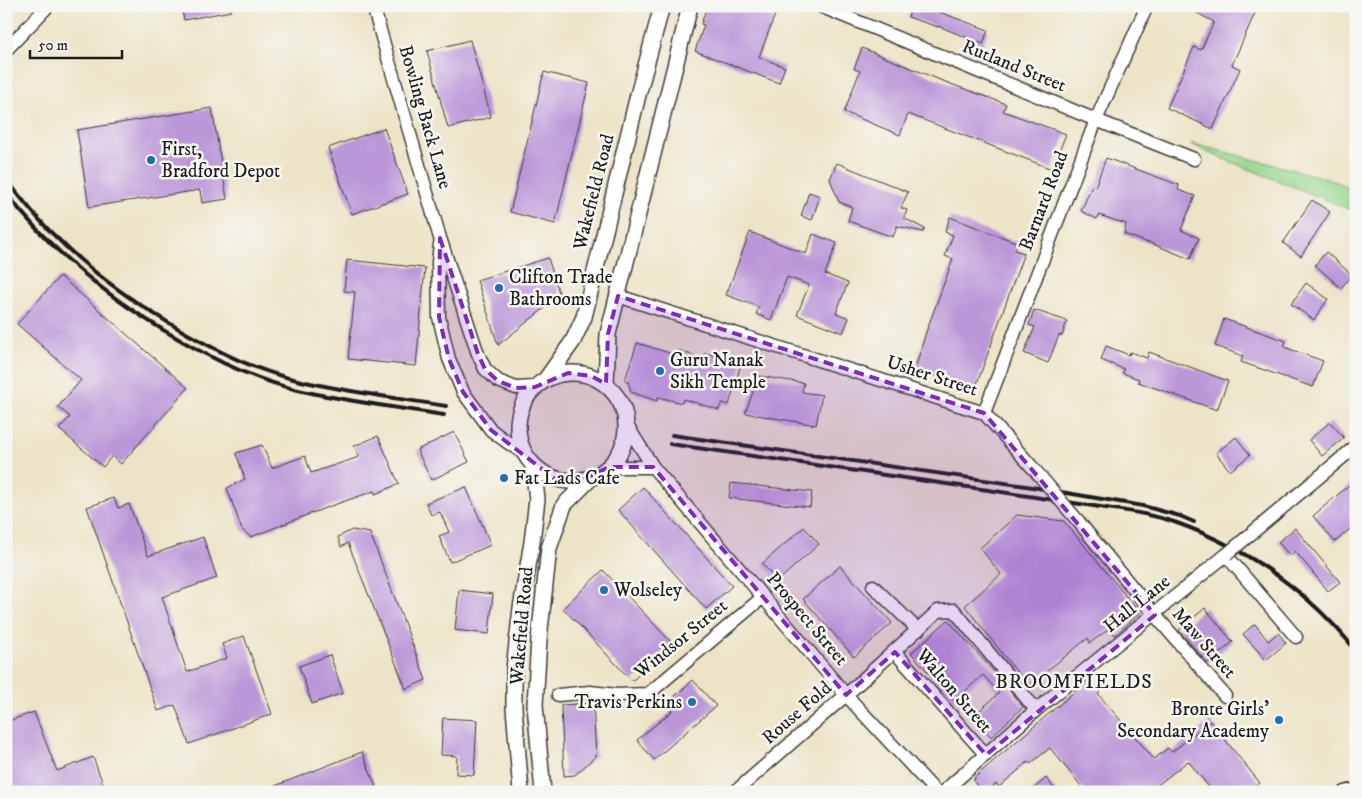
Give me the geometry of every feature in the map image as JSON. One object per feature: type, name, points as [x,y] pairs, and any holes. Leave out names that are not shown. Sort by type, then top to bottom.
[{"type":"main road","name":"Wakefield Road","points":[[540,383],[573,341],[584,317],[662,6]]},
{"type":"main road","points":[[606,384],[608,334],[690,6]]},
{"type":"main road","points":[[568,373],[591,376],[606,384],[619,400],[626,424],[622,448],[609,467],[591,478],[578,482],[555,479],[533,466],[522,452],[518,440],[517,423],[523,403],[540,383],[568,373]]},
{"type":"main road","name":"Wakefield Road","points":[[521,792],[514,708],[514,668],[537,499],[533,466]]},
{"type":"main road","name":"Wakefield Road","points":[[543,792],[534,705],[538,639],[549,548],[564,505],[591,478]]},
{"type":"street","points":[[6,50],[48,6]]},
{"type":"street","name":"Bowling Back Lane","points":[[373,6],[440,238],[484,369],[498,381],[516,388],[540,383]]},
{"type":"street","name":"Rutland Street","points":[[820,6],[1096,120],[1194,158]]},
{"type":"street","name":"Barnard Road","points":[[984,412],[1096,120],[1147,6]]},
{"type":"street","name":"Bowling Back Lane","points":[[440,238],[438,262],[439,317],[449,359],[463,392],[491,430],[522,452]]},
{"type":"street","name":"Usher Street","points":[[618,296],[984,412],[1155,614]]},
{"type":"street","name":"Prospect Street","points":[[626,424],[653,467],[846,695],[936,792]]},
{"type":"street","name":"Hall Lane","points":[[942,792],[1036,710],[1155,614],[1356,446]]},
{"type":"street","points":[[609,467],[653,467]]},
{"type":"street","points":[[1226,555],[1296,637]]},
{"type":"street","points":[[873,586],[918,630]]},
{"type":"street","name":"Windsor Street","points":[[558,695],[590,692],[616,695],[648,694],[763,597]]},
{"type":"street","name":"Rouse Fold","points":[[734,792],[846,695],[938,611],[954,610],[1036,710]]},
{"type":"street","name":"Maw Street","points":[[1155,614],[1225,696]]},
{"type":"street","name":"Walton Street","points":[[894,652],[986,755]]},
{"type":"street","points":[[1345,792],[1356,789]]},
{"type":"highlighted area","points":[[440,238],[478,354],[485,369],[498,381],[516,388],[535,387],[568,373],[591,376],[606,384],[608,334],[618,296],[984,413],[1155,615],[986,755],[895,652],[846,695],[653,467],[609,467],[578,482],[555,479],[491,430],[463,392],[449,359],[439,317]]},
{"type":"green space","points":[[1190,143],[1333,180],[1356,191],[1356,212],[1204,151]]},
{"type":"building","points":[[181,6],[231,6],[231,11],[184,20]]},
{"type":"building","points":[[707,6],[760,6],[776,12],[759,57],[785,67],[779,83],[695,51],[704,25],[701,24]]},
{"type":"building","points":[[912,6],[923,6],[988,30],[983,44],[938,26],[908,17]]},
{"type":"building","points":[[1184,6],[1258,6],[1232,65],[1240,69],[1213,129],[1167,108],[1194,47],[1201,50],[1214,22]]},
{"type":"building","points":[[470,40],[491,117],[448,128],[427,51]]},
{"type":"building","points":[[862,48],[940,80],[1006,104],[1003,111],[1066,134],[1052,169],[908,114],[900,135],[844,112],[860,71],[854,69]]},
{"type":"building","points":[[544,72],[589,83],[555,224],[510,212]]},
{"type":"building","name":"First, Bradford Depot","points":[[212,108],[227,199],[202,203],[200,190],[89,207],[77,130]]},
{"type":"building","points":[[384,128],[408,194],[352,214],[328,148]]},
{"type":"building","points":[[1106,158],[1179,185],[1178,190],[1195,196],[1181,230],[1199,238],[1190,259],[1124,234],[1126,224],[1099,215],[1097,219],[1081,211],[1092,186],[1095,187]]},
{"type":"building","points":[[837,163],[908,192],[901,208],[907,210],[904,218],[925,229],[923,232],[897,226],[893,237],[848,221],[852,207],[839,202],[830,179]]},
{"type":"building","points":[[809,192],[820,196],[812,220],[801,216]]},
{"type":"building","points":[[1312,200],[1330,212],[1301,256],[1283,243]]},
{"type":"building","points":[[950,217],[1018,243],[1015,250],[1024,253],[975,389],[915,369],[926,332],[953,259],[945,256],[953,235],[945,232]]},
{"type":"building","points":[[750,232],[806,254],[813,234],[837,243],[825,274],[848,283],[836,313],[849,318],[843,333],[797,315],[809,285],[787,277],[771,320],[756,314],[759,307],[726,295]]},
{"type":"building","points":[[1326,252],[1352,275],[1341,288],[1315,265]]},
{"type":"building","points":[[548,258],[560,296],[498,345],[477,280]]},
{"type":"building","points":[[347,260],[425,268],[416,366],[348,359],[355,292],[344,291]]},
{"type":"building","points":[[60,276],[188,388],[121,464],[112,456],[103,467],[59,429],[70,417],[58,407],[81,380],[17,324]]},
{"type":"building","points":[[1306,283],[1328,299],[1314,320],[1291,304]]},
{"type":"building","points":[[1034,310],[1067,321],[1062,336],[1059,335],[1048,363],[1024,353],[1035,327],[1029,325]]},
{"type":"building","points":[[1224,319],[1286,341],[1284,347],[1323,361],[1313,387],[1241,362],[1243,356],[1215,346]]},
{"type":"building","points":[[637,343],[676,355],[678,350],[703,359],[705,353],[741,364],[729,405],[722,403],[719,410],[683,399],[682,403],[658,397],[657,401],[631,392],[628,382],[625,380]]},
{"type":"building","points":[[1106,346],[1129,355],[1130,352],[1147,358],[1149,352],[1228,381],[1217,410],[1138,382],[1139,379],[1122,373],[1124,369],[1101,360]]},
{"type":"building","points":[[759,376],[804,383],[802,392],[822,395],[816,425],[745,413]]},
{"type":"building","points":[[1330,422],[1344,438],[1322,456],[1309,440]]},
{"type":"building","points":[[454,432],[469,462],[431,480],[417,450]]},
{"type":"building","points":[[378,436],[399,484],[375,494],[374,491],[325,508],[251,537],[242,530],[227,488],[245,479],[236,453],[262,445],[272,468],[305,456],[311,473],[359,457],[354,446]]},
{"type":"building","points":[[1236,437],[1250,455],[1230,471],[1216,453]]},
{"type":"building","points":[[1356,479],[1356,524],[1335,542],[1313,516]]},
{"type":"building","points":[[731,483],[812,492],[810,507],[729,498]]},
{"type":"building","points":[[466,487],[491,545],[450,562],[439,536],[449,532],[440,512],[431,515],[426,503]]},
{"type":"building","points":[[643,487],[732,586],[706,609],[618,510]]},
{"type":"building","points":[[114,498],[118,508],[129,504],[148,556],[203,537],[217,578],[162,597],[187,672],[227,658],[222,644],[244,636],[272,714],[189,744],[175,705],[158,711],[87,507]]},
{"type":"building","points":[[1017,515],[1064,521],[1140,613],[1115,635],[1109,629],[1090,643],[1088,638],[1028,686],[965,606],[1001,574],[980,548]]},
{"type":"building","points":[[804,527],[819,544],[778,581],[762,564]]},
{"type":"building","points":[[1295,528],[1340,582],[1328,591],[1295,551],[1290,556],[1278,542]]},
{"type":"building","points":[[352,530],[370,533],[426,680],[406,689],[348,543],[341,547],[338,537]]},
{"type":"building","points":[[840,566],[892,623],[854,657],[803,599]]},
{"type":"building","points":[[603,570],[672,643],[632,681],[563,608]]},
{"type":"building","points":[[459,590],[493,594],[489,634],[455,630]]},
{"type":"building","points":[[1205,608],[1233,642],[1207,663],[1179,630]]},
{"type":"building","points":[[948,620],[1023,707],[991,737],[973,717],[999,693],[983,675],[954,701],[911,653]]},
{"type":"building","points":[[1255,624],[1268,641],[1278,633],[1286,643],[1266,660],[1243,634]]},
{"type":"building","points":[[330,655],[343,693],[312,704],[299,666]]},
{"type":"building","points":[[693,680],[716,706],[654,760],[637,740],[672,711],[666,704]]},
{"type":"building","points":[[1088,680],[1100,692],[1098,694],[1154,759],[1168,748],[1172,752],[1210,721],[1260,783],[1249,792],[1213,792],[1188,761],[1149,792],[1086,792],[1050,748],[1030,764],[1028,762],[999,787],[996,784],[986,792],[980,792],[974,781],[975,777]]},
{"type":"building","points":[[593,703],[596,756],[575,775],[564,776],[561,705]]},
{"type":"building","points":[[34,712],[57,771],[93,757],[106,792],[6,792],[6,722]]},
{"type":"building","points":[[443,718],[477,720],[474,775],[456,774],[457,756],[441,755]]},
{"type":"building","points":[[362,752],[378,792],[262,792],[262,791]]},
{"type":"building","points":[[1046,778],[1057,792],[1030,792]]},
{"type":"railway","points":[[6,179],[42,223],[85,264],[134,301],[212,348],[240,361],[297,380],[446,406]]},
{"type":"railway","points":[[6,193],[44,237],[87,276],[133,311],[209,356],[250,375],[294,389],[444,415]]},
{"type":"railway","points":[[672,435],[1026,486],[1143,506],[1180,516],[1194,522]]},
{"type":"railway","points":[[670,444],[1129,511],[1168,520],[1228,545],[1276,575],[1319,610],[1356,651]]},
{"type":"place","name":"First, Bradford Depot","points":[[151,160]]},
{"type":"place","name":"Clifton Trade Bathrooms","points":[[499,288]]},
{"type":"place","name":"Guru Nanak Sikh Temple","points":[[660,371]]},
{"type":"place","name":"Fat Lads Cafe","points":[[504,478]]},
{"type":"place","name":"Wolseley","points":[[604,590]]},
{"type":"place","name":"Travis Perkins","points":[[692,702]]},
{"type":"place","name":"Bronte Girls' Secondary Academy","points":[[1279,720]]},
{"type":"district","name":"BROOMFIELDS","points":[[1074,682]]}]
